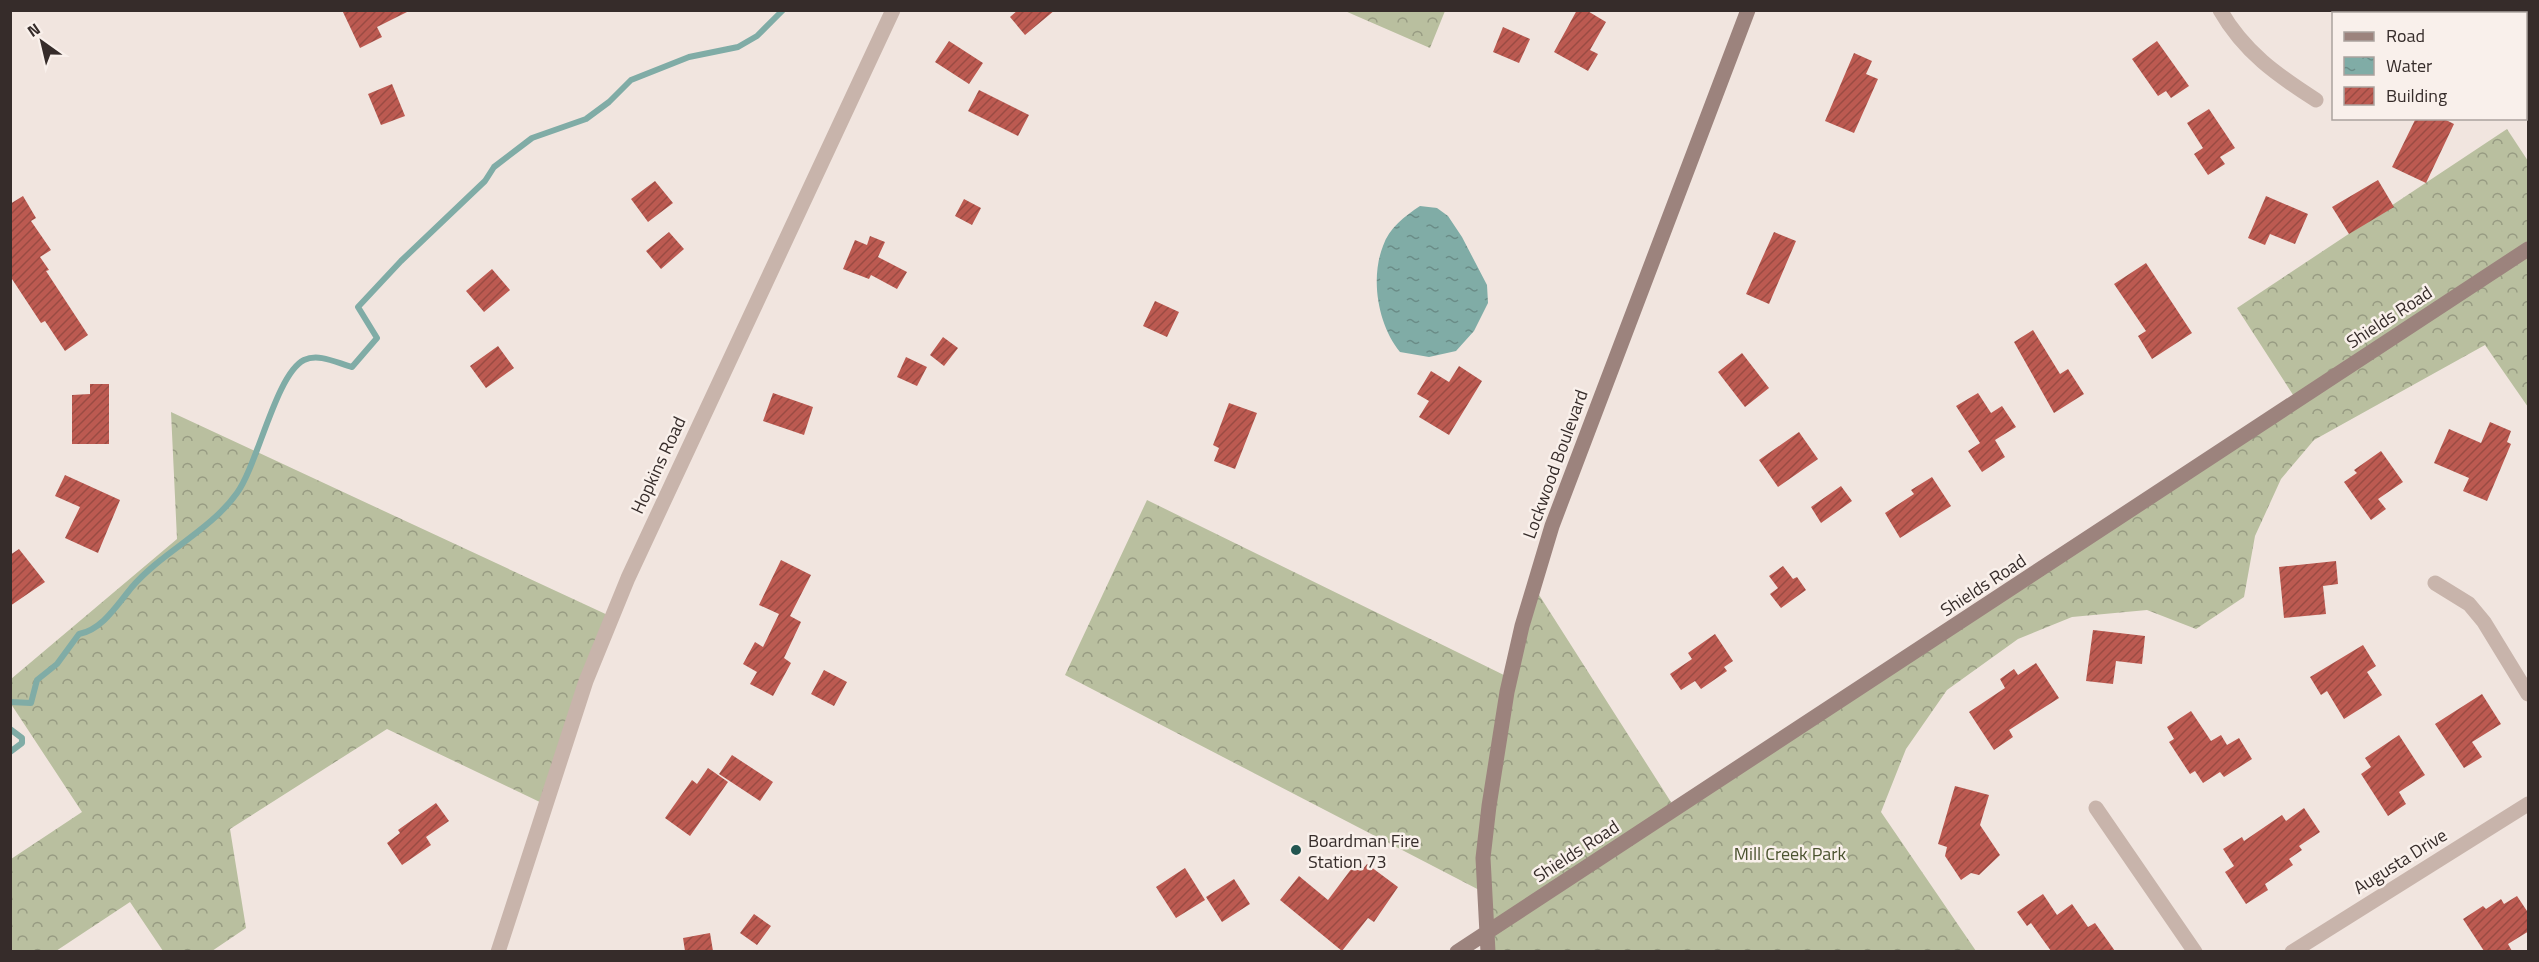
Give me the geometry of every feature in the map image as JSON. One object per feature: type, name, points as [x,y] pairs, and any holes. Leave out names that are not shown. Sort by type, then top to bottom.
[{"type":"main road","name":"Lockwood Boulevard","points":[[1488,951],[1483,858],[1505,703],[1522,626],[1552,525],[1748,10]]},
{"type":"main road","name":"Shields Road","points":[[1457,951],[1676,810],[2529,249]]},
{"type":"street","name":"Hopkins Road","points":[[498,951],[586,681],[628,578],[893,10]]},
{"type":"street","points":[[2220,10],[2250,52],[2271,70],[2316,100]]},
{"type":"street","points":[[2435,583],[2469,604],[2484,622],[2529,694]]},
{"type":"street","name":"Augusta Drive","points":[[2292,951],[2529,804]]},
{"type":"street","points":[[2096,808],[2194,951]]},
{"type":"green space","points":[[1345,11],[1445,11],[1430,48]]},
{"type":"green space","name":"Mill Creek Park","points":[[2507,129],[2528,161],[2528,407],[2485,345],[2314,440],[2281,479],[2255,536],[2244,597],[2196,629],[2147,610],[2072,617],[2018,639],[1947,690],[1906,749],[1881,812],[1976,951],[1488,951],[1485,893],[1065,675],[1147,500],[1510,678],[1534,587],[1676,810],[2297,401],[2237,308]]},
{"type":"green space","points":[[171,412],[612,617],[546,805],[387,729],[230,829],[246,928],[212,951],[163,951],[130,902],[56,951],[11,952],[11,859],[82,812],[11,704],[11,679],[177,539]]},
{"type":"water","points":[[1420,206],[1437,208],[1448,216],[1462,237],[1487,285],[1488,303],[1474,331],[1456,351],[1429,357],[1400,352],[1386,329],[1378,301],[1377,287],[1379,259],[1389,234],[1398,223]]},
{"type":"building","points":[[342,10],[411,10],[377,27],[382,37],[360,48]]},
{"type":"building","points":[[1018,10],[1055,10],[1025,35],[1010,17]]},
{"type":"building","points":[[1577,10],[1586,10],[1606,22],[1590,50],[1598,54],[1588,71],[1554,52]]},
{"type":"building","points":[[1503,27],[1530,39],[1519,63],[1493,52]]},
{"type":"building","points":[[949,41],[983,63],[969,84],[935,62]]},
{"type":"building","points":[[2157,41],[2189,86],[2171,98],[2166,91],[2158,96],[2132,59]]},
{"type":"building","points":[[1854,53],[1872,61],[1866,74],[1878,79],[1854,133],[1825,121]]},
{"type":"building","points":[[392,84],[405,116],[381,125],[368,94]]},
{"type":"building","points":[[979,90],[1029,115],[1018,136],[968,111]]},
{"type":"building","points":[[2209,109],[2235,148],[2220,157],[2225,164],[2208,175],[2194,154],[2203,148],[2187,123]]},
{"type":"building","points":[[2415,120],[2446,120],[2454,124],[2426,183],[2392,167]]},
{"type":"building","points":[[2378,180],[2394,207],[2349,234],[2332,207]]},
{"type":"building","points":[[655,181],[673,203],[648,222],[631,199]]},
{"type":"building","points":[[23,196],[36,218],[31,221],[51,250],[40,257],[49,270],[46,271],[88,335],[65,351],[45,321],[41,323],[10,276],[10,204]]},
{"type":"building","points":[[2266,196],[2308,214],[2295,244],[2270,234],[2265,245],[2248,238]]},
{"type":"building","points":[[964,199],[981,208],[972,225],[955,216]]},
{"type":"building","points":[[669,232],[684,249],[661,269],[646,251]]},
{"type":"building","points":[[1774,232],[1796,241],[1769,304],[1746,294]]},
{"type":"building","points":[[870,236],[885,242],[878,257],[907,272],[897,289],[871,275],[869,279],[843,269],[855,240],[867,245]]},
{"type":"building","points":[[2146,263],[2192,333],[2152,359],[2138,336],[2146,331],[2114,284]]},
{"type":"building","points":[[492,269],[510,290],[484,312],[466,291]]},
{"type":"building","points":[[1155,301],[1179,312],[1167,337],[1143,326]]},
{"type":"building","points":[[2033,330],[2060,374],[2068,369],[2084,394],[2054,413],[2014,342]]},
{"type":"building","points":[[943,337],[958,348],[944,366],[930,355]]},
{"type":"building","points":[[498,346],[514,368],[486,388],[470,366]]},
{"type":"building","points":[[1742,353],[1769,388],[1745,407],[1718,372]]},
{"type":"building","points":[[906,357],[927,367],[917,386],[897,377]]},
{"type":"building","points":[[1459,366],[1482,381],[1449,435],[1419,417],[1429,401],[1417,394],[1431,371],[1449,382]]},
{"type":"building","points":[[90,384],[109,384],[109,444],[72,444],[72,395],[90,394]]},
{"type":"building","points":[[773,393],[813,407],[804,435],[763,421]]},
{"type":"building","points":[[1978,393],[1991,413],[2002,406],[2016,427],[1995,440],[2005,457],[1982,472],[1968,451],[1980,443],[1956,406]]},
{"type":"building","points":[[1229,403],[1257,413],[1235,469],[1214,461],[1219,448],[1213,445]]},
{"type":"building","points":[[2490,422],[2511,431],[2507,442],[2511,444],[2487,501],[2463,491],[2469,478],[2434,463],[2449,429],[2481,443]]},
{"type":"building","points":[[1799,432],[1818,459],[1778,487],[1759,460]]},
{"type":"building","points":[[2381,451],[2403,482],[2378,499],[2386,509],[2371,520],[2344,482],[2357,473],[2354,470]]},
{"type":"building","points":[[65,475],[120,500],[98,553],[65,538],[80,507],[55,496]]},
{"type":"building","points":[[1932,477],[1951,506],[1900,538],[1885,513],[1914,494],[1911,490]]},
{"type":"building","points":[[1841,486],[1852,501],[1821,523],[1811,507]]},
{"type":"building","points":[[19,549],[45,582],[10,606],[10,555]]},
{"type":"building","points":[[781,560],[811,575],[790,616],[801,622],[784,658],[791,663],[773,696],[750,684],[757,672],[743,664],[755,642],[763,647],[779,614],[759,605]]},
{"type":"building","points":[[2336,561],[2338,584],[2323,586],[2326,614],[2284,618],[2279,567]]},
{"type":"building","points":[[1783,566],[1793,579],[1797,577],[1806,590],[1781,608],[1770,594],[1778,588],[1769,576]]},
{"type":"building","points":[[2093,630],[2145,636],[2142,664],[2116,661],[2113,684],[2086,681]]},
{"type":"building","points":[[1715,634],[1733,661],[1724,667],[1727,671],[1701,689],[1695,681],[1681,690],[1670,674],[1692,659],[1688,653]]},
{"type":"building","points":[[2363,645],[2376,666],[2367,672],[2382,695],[2344,719],[2327,691],[2321,695],[2310,677]]},
{"type":"building","points":[[2036,663],[2059,698],[2009,730],[2013,737],[1994,750],[1969,712],[2005,688],[2000,679],[2014,669],[2018,675]]},
{"type":"building","points":[[824,670],[847,682],[834,706],[811,694]]},
{"type":"building","points":[[2482,694],[2501,724],[2472,742],[2482,757],[2464,768],[2435,724]]},
{"type":"building","points":[[2191,711],[2211,741],[2221,735],[2227,745],[2239,738],[2252,759],[2224,777],[2220,772],[2203,783],[2195,771],[2190,774],[2169,742],[2174,739],[2167,727]]},
{"type":"building","points":[[2399,735],[2425,775],[2399,792],[2406,804],[2388,816],[2361,774],[2371,767],[2365,758]]},
{"type":"building","points":[[732,755],[773,782],[760,801],[719,774]]},
{"type":"building","points":[[708,768],[728,782],[690,836],[665,818],[692,780],[697,784]]},
{"type":"building","points":[[1955,786],[1989,795],[1980,825],[2000,855],[1979,875],[1971,873],[1961,880],[1945,856],[1947,847],[1938,844]]},
{"type":"building","points":[[436,803],[449,821],[426,837],[431,845],[402,865],[387,843],[400,833],[398,830]]},
{"type":"building","points":[[2304,808],[2320,832],[2299,846],[2302,850],[2289,859],[2293,865],[2265,884],[2268,890],[2246,904],[2225,872],[2234,866],[2223,849],[2242,837],[2244,841],[2282,815],[2286,821]]},
{"type":"building","points":[[1355,864],[1362,870],[1367,864],[1398,887],[1374,922],[1368,918],[1342,951],[1280,900],[1299,876],[1328,900]]},
{"type":"building","points":[[1185,868],[1205,900],[1176,918],[1156,887]]},
{"type":"building","points":[[1234,879],[1250,904],[1222,922],[1206,897]]},
{"type":"building","points":[[2043,894],[2057,915],[2072,904],[2088,927],[2095,923],[2115,951],[2051,951],[2031,923],[2027,926],[2017,912]]},
{"type":"building","points":[[2517,896],[2529,914],[2529,931],[2508,944],[2512,951],[2484,951],[2463,919],[2483,906],[2486,909],[2501,899],[2504,904]]},
{"type":"building","points":[[754,914],[771,926],[757,945],[740,933]]},
{"type":"building","points":[[710,933],[713,951],[685,951],[683,938]]},
{"type":"waterway","points":[[10,702],[31,703],[37,680],[57,664],[79,634],[95,628],[109,616],[144,574],[226,507],[245,480],[276,401],[294,369],[310,358],[328,359],[352,367],[377,338],[358,307],[401,261],[485,181],[494,167],[532,138],[586,119],[609,102],[631,80],[689,57],[738,47],[757,36],[783,10]]},
{"type":"waterway","points":[[10,729],[22,738],[22,743],[10,752]]},
{"type":"place","name":"Boardman Fire Station 73","points":[[1296,850]]}]
